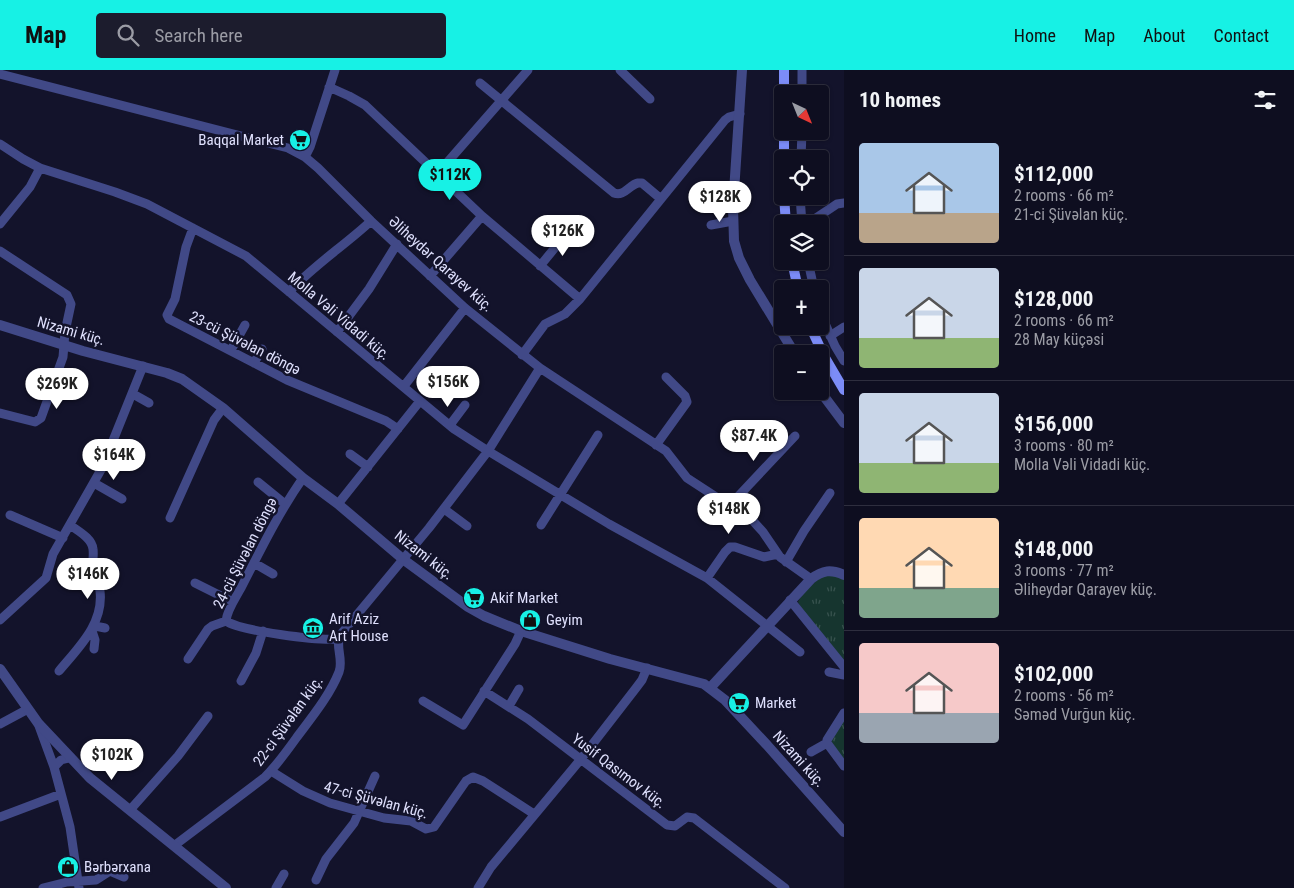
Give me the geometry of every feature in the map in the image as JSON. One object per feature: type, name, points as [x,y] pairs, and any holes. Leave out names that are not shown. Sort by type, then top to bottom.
[{"type":"main road","points":[[786,70],[786,85]]},
{"type":"main road","points":[[814,335],[844,390]]},
{"type":"main road","points":[[818,335],[844,384]]},
{"type":"street","points":[[305,157],[335,70]]},
{"type":"street","points":[[438,173],[528,70]]},
{"type":"street","points":[[620,70],[650,99]]},
{"type":"street","points":[[742,70],[733,221],[734,241],[739,258],[750,280],[790,345]]},
{"type":"street","points":[[802,70],[802,85]]},
{"type":"street","name":"Əliheydər Qarayev küç.","points":[[0,74],[288,148],[305,157],[465,308],[540,368],[670,455],[687,478],[746,516],[759,527],[786,562],[811,578]]},
{"type":"street","points":[[480,83],[614,193],[622,194],[635,183],[638,183],[661,199]]},
{"type":"street","points":[[329,87],[365,105],[482,216],[580,299]]},
{"type":"street","points":[[522,354],[545,324],[565,314],[580,299],[725,120],[740,114]]},
{"type":"street","name":"Molla Vəli Vidadi küç.","points":[[0,144],[22,159],[40,168],[127,196],[246,256],[450,425],[488,452],[560,495],[707,578],[800,652]]},
{"type":"street","points":[[0,224],[30,187],[40,168]]},
{"type":"street","points":[[820,215],[837,204],[844,203]]},
{"type":"street","points":[[430,276],[482,216]]},
{"type":"street","points":[[289,292],[318,263],[343,246],[371,221]]},
{"type":"street","points":[[711,225],[733,221]]},
{"type":"street","name":"23-cü Şüvəlan döngə","points":[[193,228],[186,247],[178,289],[167,317],[311,392],[386,422],[398,429]]},
{"type":"street","points":[[540,266],[567,233]]},
{"type":"street","points":[[337,332],[369,289],[397,244]]},
{"type":"street","points":[[0,251],[67,295],[71,304],[61,362],[40,419],[32,421],[0,413]]},
{"type":"street","points":[[404,386],[465,308]]},
{"type":"street","name":"Nizami küç.","points":[[0,325],[64,345],[167,372],[182,379],[223,408],[303,478],[338,504],[404,560],[468,607],[484,616],[521,630],[647,668],[698,681],[710,688],[767,745],[844,832]]},
{"type":"street","points":[[231,350],[245,325]]},
{"type":"street","points":[[844,327],[830,336],[844,361]]},
{"type":"street","points":[[254,363],[262,349]]},
{"type":"street","points":[[0,620],[46,578],[54,554],[94,483],[133,394],[143,366]]},
{"type":"street","points":[[338,639],[404,560],[488,452],[540,368]]},
{"type":"street","points":[[656,445],[687,402],[685,396],[666,377]]},
{"type":"street","points":[[133,394],[150,403]]},
{"type":"street","points":[[827,400],[844,423]]},
{"type":"street","points":[[338,504],[420,401]]},
{"type":"street","points":[[450,425],[465,405]]},
{"type":"street","points":[[170,518],[214,420],[223,408]]},
{"type":"street","points":[[541,525],[598,435]]},
{"type":"street","points":[[730,505],[795,436]]},
{"type":"street","points":[[350,454],[368,467]]},
{"type":"street","name":"24-cü Şüvəlan döngə","points":[[303,478],[285,504],[233,602],[226,621],[264,631],[321,639],[338,639]]},
{"type":"street","points":[[258,482],[285,504]]},
{"type":"street","points":[[94,483],[122,499]]},
{"type":"street","points":[[786,562],[830,493]]},
{"type":"street","points":[[444,509],[467,526]]},
{"type":"street","points":[[10,515],[63,538]]},
{"type":"street","points":[[70,525],[86,536],[92,544],[93,567],[100,593],[93,628],[94,649]]},
{"type":"street","points":[[707,578],[730,547],[764,557],[778,554]]},
{"type":"street","points":[[254,563],[273,574]]},
{"type":"street","points":[[710,688],[811,578],[827,570],[836,571],[844,575]]},
{"type":"street","points":[[195,584],[233,602]]},
{"type":"street","points":[[790,600],[844,667]]},
{"type":"street","points":[[188,659],[208,629],[226,621]]},
{"type":"street","points":[[93,628],[105,628]]},
{"type":"street","points":[[59,671],[93,628]]},
{"type":"street","points":[[423,701],[463,725],[515,644],[521,630]]},
{"type":"street","points":[[241,681],[256,653],[264,631]]},
{"type":"street","name":"22-ci Şüvəlan küç.","points":[[175,845],[271,771],[321,703],[338,674],[341,665],[338,639]]},
{"type":"street","points":[[478,888],[491,866],[581,759],[642,680],[647,668]]},
{"type":"street","points":[[0,669],[38,723],[69,758],[102,788],[226,888]]},
{"type":"street","points":[[829,672],[844,675]]},
{"type":"street","points":[[508,706],[519,689]]},
{"type":"street","name":"Yusif Qasımov küç.","points":[[484,691],[581,759],[667,825],[675,826],[687,817],[694,818],[780,886]]},
{"type":"street","points":[[0,724],[28,709]]},
{"type":"street","points":[[811,752],[826,743],[844,713]]},
{"type":"street","points":[[130,810],[178,756],[208,716]]},
{"type":"street","points":[[38,723],[54,767],[61,794],[71,834],[79,885]]},
{"type":"street","points":[[826,743],[844,766]]},
{"type":"street","points":[[54,767],[61,760],[69,758]]},
{"type":"street","name":"47-ci Şüvəlan küç.","points":[[271,771],[312,796],[330,803],[384,818],[411,821],[430,829],[438,823],[466,781],[473,777],[483,780],[534,814]]},
{"type":"street","points":[[316,880],[326,859],[354,823],[375,776]]},
{"type":"street","points":[[0,817],[61,794]]},
{"type":"street","points":[[43,888],[67,882],[79,885],[96,880],[110,871],[124,877]]},
{"type":"street","points":[[276,888],[284,874]]},
{"type":"green space","points":[[830,573],[844,579],[844,661],[798,602],[812,585]]},
{"type":"green space","points":[[844,717],[844,759],[832,745],[831,737]]},
{"type":"place","name":"Baqqal Market","points":[[300,140]]},
{"type":"place","name":"Akif Market","points":[[474,598]]},
{"type":"place","name":"Geyim","points":[[530,620]]},
{"type":"place","name":"Arif Aziz Art House","points":[[313,628]]},
{"type":"place","name":"Market","points":[[739,703]]},
{"type":"place","name":"Bərbərxana","points":[[68,867]]}]
